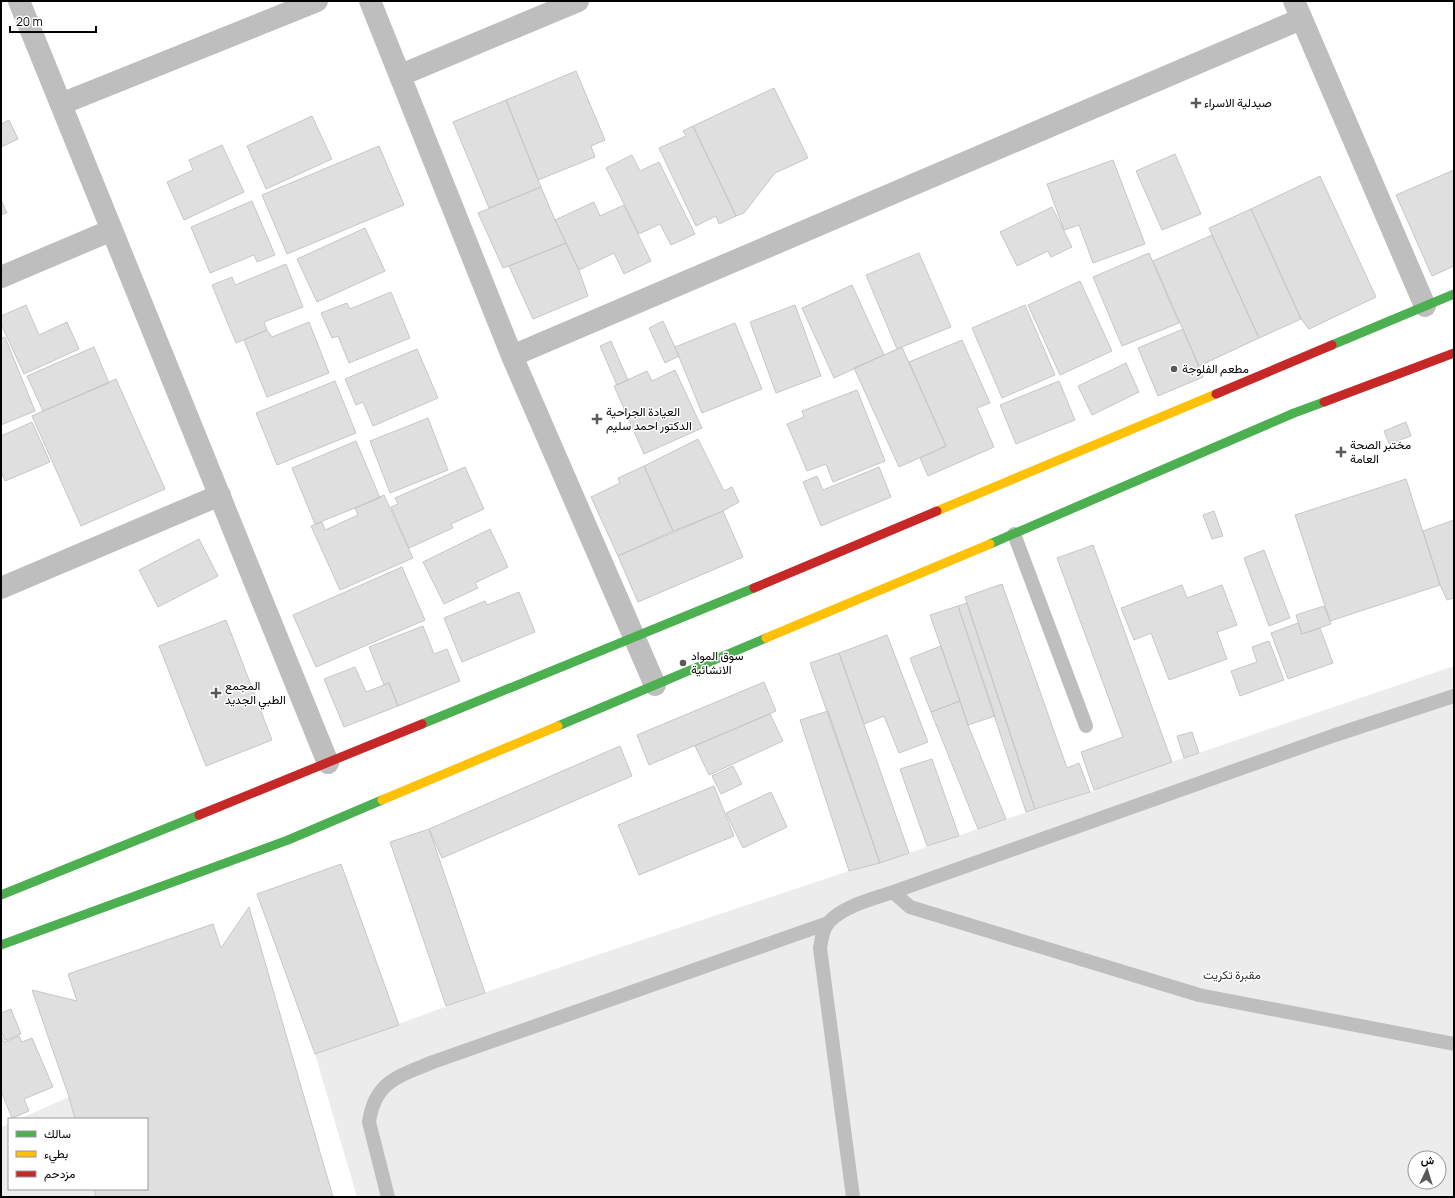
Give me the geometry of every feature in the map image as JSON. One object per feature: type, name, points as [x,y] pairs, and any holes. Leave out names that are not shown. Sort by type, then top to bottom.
[{"type":"main road","points":[[1,894],[634,638],[1454,294]]},
{"type":"main road","points":[[1,945],[288,840],[1014,534],[1294,413],[1454,353]]},
{"type":"street","points":[[19,1],[328,763]]},
{"type":"street","points":[[61,104],[317,1]]},
{"type":"street","points":[[370,1],[401,75],[512,356],[655,685]]},
{"type":"street","points":[[401,75],[578,1]]},
{"type":"street","points":[[512,356],[1297,10],[1425,306]]},
{"type":"street","points":[[1,277],[112,230]]},
{"type":"street","points":[[1,588],[220,494]]},
{"type":"lane","points":[[1014,534],[1086,726]]},
{"type":"lane","points":[[853,1197],[820,948],[822,934],[828,923],[841,911],[1335,735],[1454,696]]},
{"type":"lane","points":[[893,892],[910,907],[1199,995],[1454,1044]]},
{"type":"lane","points":[[388,1197],[369,1122],[371,1109],[379,1093],[392,1081],[433,1062],[828,923]]},
{"type":"green space","name":"مقبرة تكريت","points":[[1454,666],[1454,1197],[357,1197],[315,1054],[495,989],[1090,792],[1172,762]]},
{"type":"green space","points":[[69,1097],[75,1118],[21,1118]]},
{"type":"green space","points":[[8,1124],[8,1190],[94,1190],[96,1197],[1,1197],[1,1127]]},
{"type":"building","points":[[576,71],[605,140],[591,146],[595,157],[538,180],[506,100]]},
{"type":"building","points":[[774,88],[808,158],[775,173],[744,213],[736,216],[693,126]]},
{"type":"building","points":[[506,100],[541,187],[489,208],[453,122]]},
{"type":"building","points":[[312,116],[332,159],[266,189],[247,146]]},
{"type":"building","points":[[9,120],[18,139],[1,147],[1,124]]},
{"type":"building","points":[[693,126],[736,216],[719,224],[716,216],[696,226],[659,148],[686,136],[683,131]]},
{"type":"building","points":[[222,145],[244,192],[184,220],[167,182],[193,170],[189,160]]},
{"type":"building","points":[[379,146],[404,205],[287,254],[262,195]]},
{"type":"building","points":[[1175,154],[1201,214],[1162,230],[1136,171]]},
{"type":"building","points":[[632,155],[640,171],[659,162],[695,234],[671,245],[660,224],[639,234],[606,168]]},
{"type":"building","points":[[1113,160],[1145,244],[1093,263],[1079,225],[1064,230],[1047,184]]},
{"type":"building","points":[[1454,170],[1454,266],[1432,276],[1396,195]]},
{"type":"building","points":[[1320,176],[1376,297],[1309,329],[1301,319],[1251,209]]},
{"type":"building","points":[[541,187],[566,243],[503,268],[478,213]]},
{"type":"building","points":[[1,200],[7,213],[1,215]]},
{"type":"building","points":[[252,201],[275,255],[257,262],[254,255],[210,273],[191,227]]},
{"type":"building","points":[[594,202],[600,216],[624,205],[651,261],[624,274],[614,253],[579,270],[555,220]]},
{"type":"building","points":[[1052,207],[1072,247],[1051,257],[1048,251],[1017,266],[1000,232]]},
{"type":"building","points":[[1251,209],[1301,319],[1259,338],[1209,228]]},
{"type":"building","points":[[365,228],[385,271],[317,302],[297,259]]},
{"type":"building","points":[[1212,235],[1259,338],[1199,366],[1153,261]]},
{"type":"building","points":[[566,243],[579,270],[588,296],[533,319],[509,266]]},
{"type":"building","points":[[919,253],[951,327],[897,349],[866,275]]},
{"type":"building","points":[[1149,253],[1179,323],[1122,346],[1093,277]]},
{"type":"building","points":[[286,264],[303,307],[264,322],[267,330],[236,343],[212,285],[232,277],[235,285]]},
{"type":"building","points":[[1080,281],[1112,351],[1060,375],[1028,305]]},
{"type":"building","points":[[852,285],[884,355],[834,378],[802,308]]},
{"type":"building","points":[[391,292],[410,338],[349,363],[338,336],[332,338],[321,313],[347,303],[350,309]]},
{"type":"building","points":[[26,305],[39,335],[67,322],[79,349],[24,374],[1,324],[1,316]]},
{"type":"building","points":[[795,305],[821,376],[776,393],[750,322]]},
{"type":"building","points":[[1025,305],[1055,375],[1002,398],[972,328]]},
{"type":"building","points":[[663,321],[679,356],[665,363],[649,328]]},
{"type":"building","points":[[309,322],[329,373],[267,397],[244,340],[267,330],[272,337]]},
{"type":"building","points":[[735,323],[762,389],[702,413],[675,347]]},
{"type":"building","points":[[1183,329],[1203,377],[1158,396],[1138,348]]},
{"type":"building","points":[[5,337],[35,411],[1,425],[1,339]]},
{"type":"building","points":[[962,340],[990,403],[977,408],[994,447],[928,476],[920,458],[946,446],[909,362]]},
{"type":"building","points":[[611,341],[628,380],[617,385],[600,346]]},
{"type":"building","points":[[94,347],[109,383],[43,411],[27,376]]},
{"type":"building","points":[[902,347],[946,446],[899,467],[854,368]]},
{"type":"building","points":[[417,349],[438,398],[373,426],[363,402],[356,405],[345,379]]},
{"type":"building","points":[[1126,363],[1139,392],[1092,415],[1078,386]]},
{"type":"building","points":[[675,370],[702,428],[644,454],[614,386],[647,371],[652,381]]},
{"type":"building","points":[[116,379],[165,489],[81,526],[32,416]]},
{"type":"building","points":[[335,381],[356,433],[277,465],[256,413]]},
{"type":"building","points":[[1059,381],[1075,420],[1016,444],[1000,405]]},
{"type":"building","points":[[857,390],[885,461],[833,482],[826,464],[807,471],[787,424],[804,417],[802,411]]},
{"type":"building","points":[[428,418],[448,470],[390,493],[370,441]]},
{"type":"building","points":[[32,422],[50,462],[5,481],[1,472],[1,436]]},
{"type":"building","points":[[1406,422],[1411,436],[1389,444],[1384,431]]},
{"type":"building","points":[[698,439],[724,491],[732,487],[739,502],[723,511],[673,531],[644,466]]},
{"type":"building","points":[[356,441],[380,498],[315,524],[292,468]]},
{"type":"building","points":[[644,466],[673,531],[618,556],[591,497],[620,483],[618,478]]},
{"type":"building","points":[[465,467],[484,509],[451,524],[453,528],[409,548],[391,507],[398,504],[395,498]]},
{"type":"building","points":[[879,467],[891,497],[821,526],[803,482],[817,476],[823,490]]},
{"type":"building","points":[[1406,479],[1440,585],[1330,621],[1295,515]]},
{"type":"building","points":[[384,495],[413,558],[340,590],[311,526],[322,522],[325,530],[358,515],[355,508]]},
{"type":"building","points":[[723,511],[743,557],[638,602],[618,556]]},
{"type":"building","points":[[1214,511],[1223,536],[1212,539],[1203,515]]},
{"type":"building","points":[[1454,520],[1454,598],[1447,600],[1440,585],[1423,531]]},
{"type":"building","points":[[490,529],[508,567],[475,583],[478,588],[444,604],[423,562]]},
{"type":"building","points":[[199,539],[218,576],[158,607],[139,570]]},
{"type":"building","points":[[1093,545],[1172,762],[1094,790],[1081,752],[1123,737],[1057,558]]},
{"type":"building","points":[[1264,550],[1290,618],[1269,626],[1244,558]]},
{"type":"building","points":[[402,567],[425,620],[316,667],[293,615]]},
{"type":"building","points":[[1002,584],[1067,768],[1079,763],[1090,792],[1035,809],[965,597]]},
{"type":"building","points":[[1182,585],[1187,598],[1222,585],[1237,625],[1217,632],[1227,659],[1169,680],[1151,633],[1134,640],[1121,608]]},
{"type":"building","points":[[519,592],[535,632],[462,662],[444,618],[485,601],[487,605]]},
{"type":"building","points":[[967,603],[1035,809],[1026,812],[958,606]]},
{"type":"building","points":[[958,606],[995,716],[968,725],[930,615]]},
{"type":"building","points":[[1324,606],[1331,624],[1302,634],[1296,615]]},
{"type":"building","name":"المجمع الطبي الجديد","points":[[226,620],[272,740],[206,766],[159,646]]},
{"type":"building","points":[[1298,623],[1302,634],[1320,628],[1333,663],[1288,679],[1271,633]]},
{"type":"building","points":[[423,626],[434,654],[447,649],[460,681],[398,706],[389,683],[384,685],[369,647]]},
{"type":"building","points":[[887,635],[928,742],[899,753],[884,716],[864,724],[839,653]]},
{"type":"building","points":[[1269,641],[1284,680],[1240,696],[1231,671],[1257,662],[1252,647]]},
{"type":"building","points":[[941,646],[960,701],[931,712],[910,658]]},
{"type":"building","points":[[839,653],[909,853],[880,863],[810,663]]},
{"type":"building","points":[[355,667],[366,692],[389,683],[398,706],[344,727],[324,679]]},
{"type":"building","points":[[764,682],[776,711],[649,765],[637,735]]},
{"type":"building","points":[[960,701],[968,725],[1006,819],[978,829],[931,712]]},
{"type":"building","points":[[828,711],[880,863],[849,871],[800,720]]},
{"type":"building","points":[[770,714],[783,741],[709,775],[695,746]]},
{"type":"building","points":[[1192,732],[1199,753],[1184,758],[1177,736]]},
{"type":"building","points":[[620,746],[632,776],[442,858],[429,829]]},
{"type":"building","points":[[932,759],[959,836],[927,846],[900,769]]},
{"type":"building","points":[[733,766],[742,784],[721,794],[712,776]]},
{"type":"building","points":[[714,786],[734,836],[639,875],[618,825]]},
{"type":"building","points":[[771,792],[787,827],[743,848],[726,813]]},
{"type":"building","points":[[429,829],[485,993],[446,1006],[390,842]]},
{"type":"building","points":[[341,864],[399,1025],[315,1054],[257,894]]},
{"type":"building","points":[[249,907],[333,1197],[96,1197],[94,1190],[148,1190],[148,1118],[75,1118],[69,1097],[32,990],[77,1001],[68,974],[213,924],[221,948]]},
{"type":"building","points":[[11,1009],[21,1034],[5,1040],[1,1031],[1,1013]]},
{"type":"building","points":[[1,1035],[4,1042],[19,1036],[22,1042],[32,1038],[53,1087],[24,1099],[29,1111],[12,1118],[1,1091]]},
{"type":"traffic: fast","points":[[1332,345],[1454,294]]},
{"type":"traffic: fast","points":[[990,544],[1294,413],[1324,402]]},
{"type":"traffic: fast","points":[[422,724],[754,588]]},
{"type":"traffic: fast","points":[[558,726],[766,638]]},
{"type":"traffic: fast","points":[[1,945],[288,840],[382,800]]},
{"type":"traffic: fast","points":[[1,895],[199,815]]},
{"type":"traffic: slow","points":[[937,511],[1216,394]]},
{"type":"traffic: slow","points":[[766,638],[990,544]]},
{"type":"traffic: slow","points":[[382,800],[558,726]]},
{"type":"traffic: jam","points":[[1216,394],[1332,345]]},
{"type":"traffic: jam","points":[[1324,402],[1454,353]]},
{"type":"traffic: jam","points":[[754,588],[937,511]]},
{"type":"traffic: jam","points":[[199,815],[422,724]]},
{"type":"place","name":"صيدلية الاسراء","points":[[1196,103]]},
{"type":"place","name":"مطعم الفلوجة","points":[[1174,369]]},
{"type":"place","name":"العيادة الجراحية الدكتور احمد سليم","points":[[597,419]]},
{"type":"place","name":"مختبر الصحة العامة","points":[[1341,452]]},
{"type":"place","name":"سوق المواد الانشائية","points":[[683,663]]},
{"type":"place","name":"المجمع الطبي الجديد","points":[[216,693]]}]
